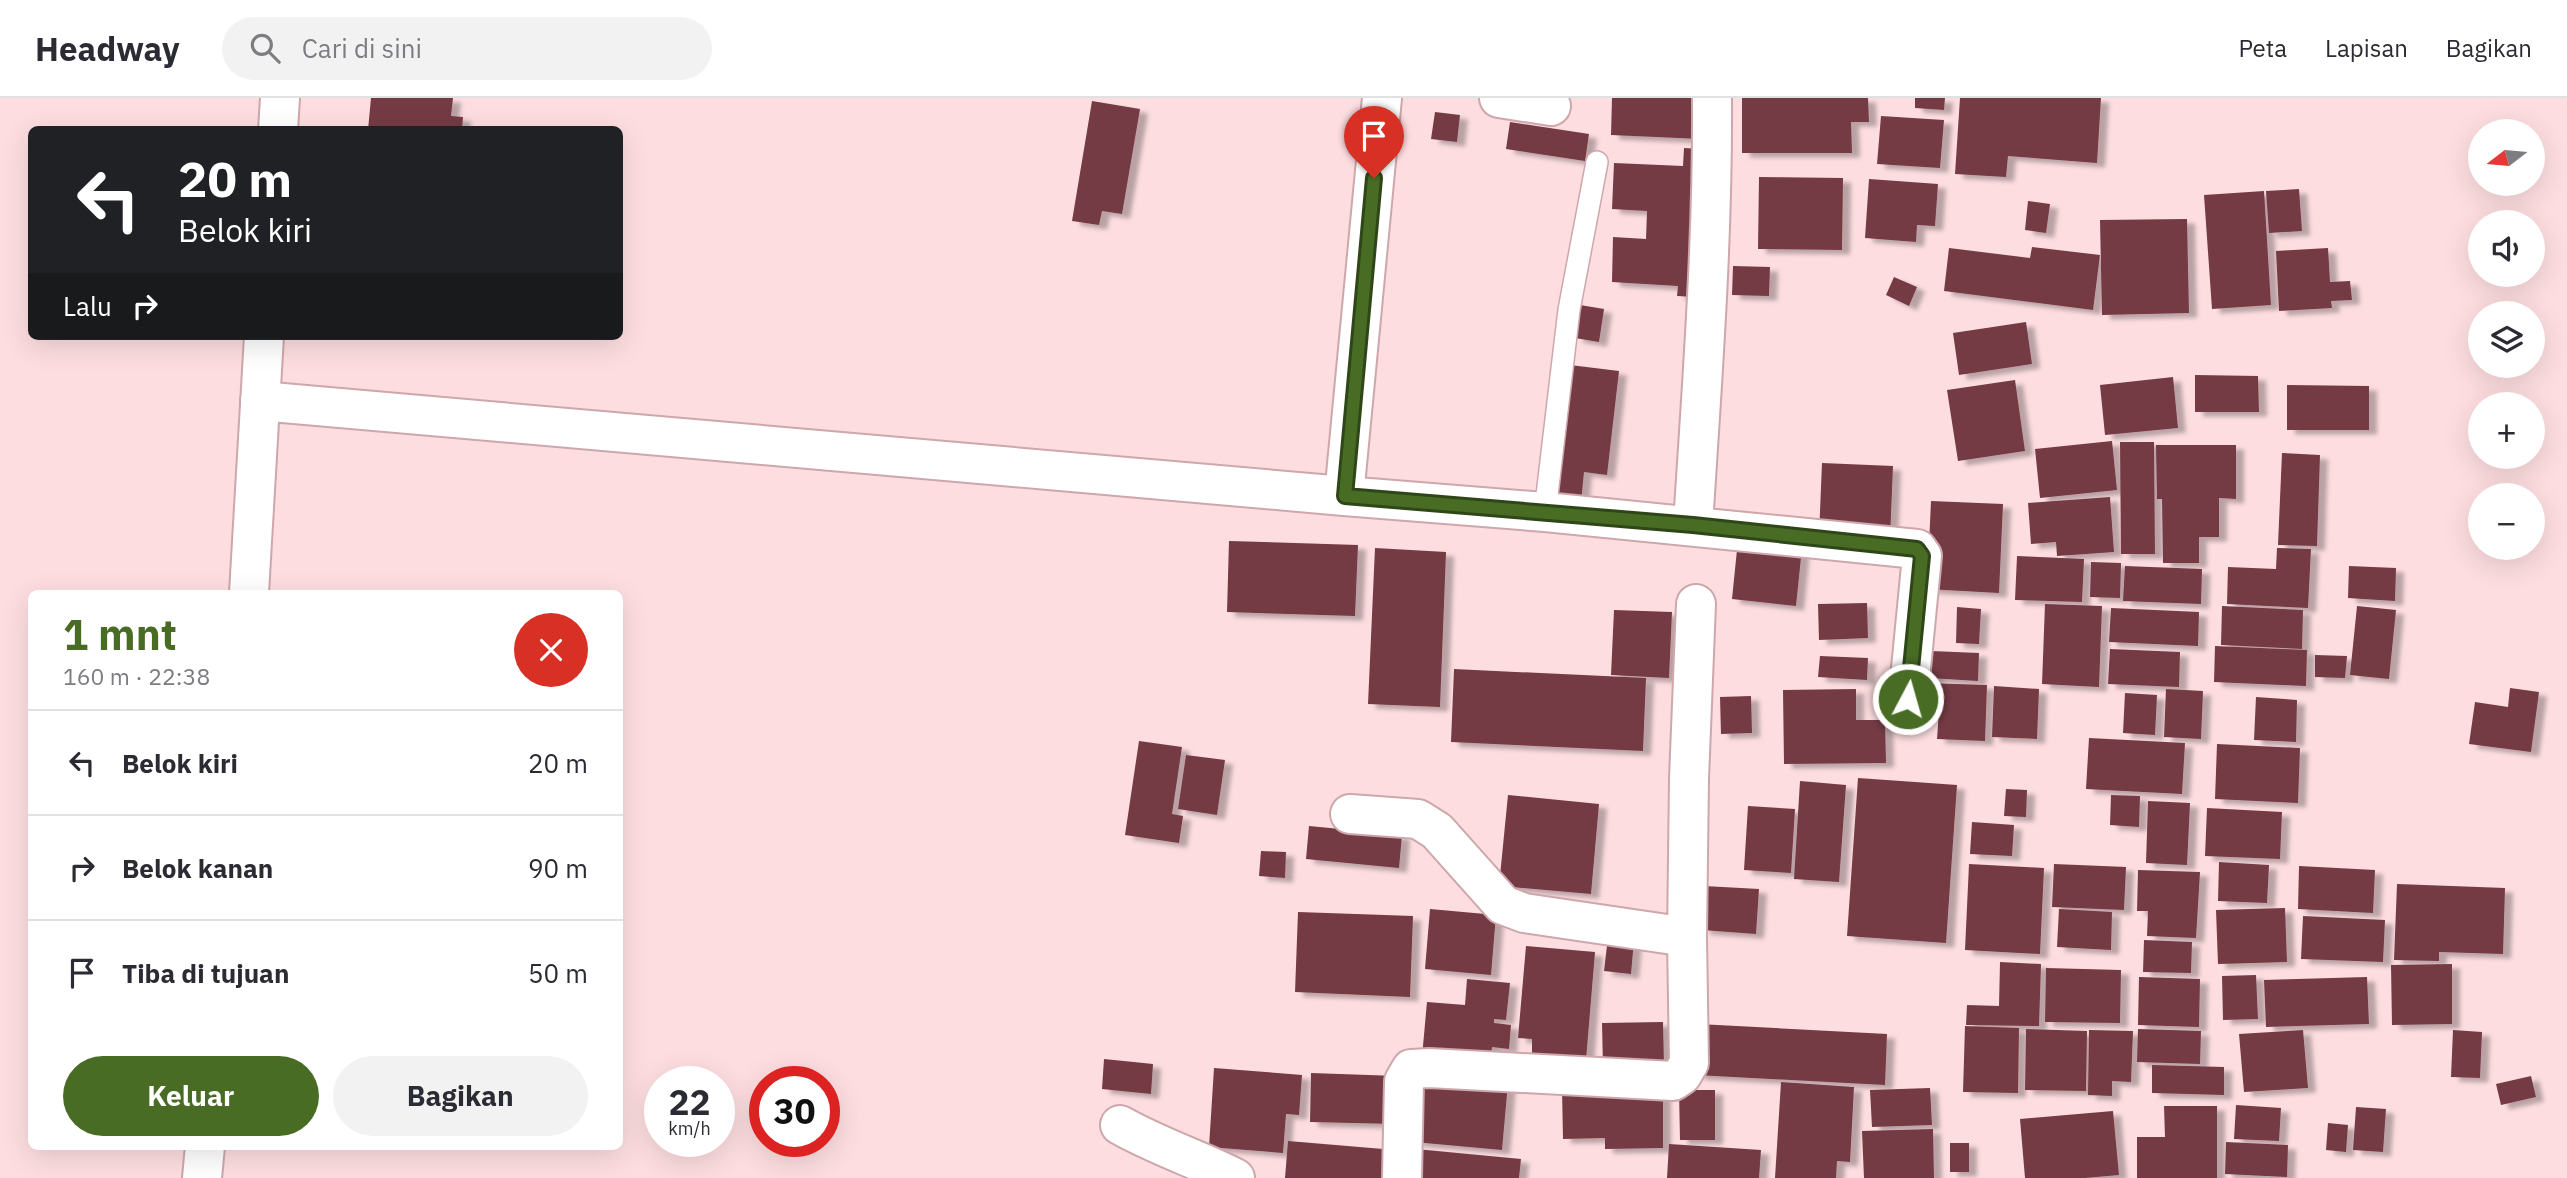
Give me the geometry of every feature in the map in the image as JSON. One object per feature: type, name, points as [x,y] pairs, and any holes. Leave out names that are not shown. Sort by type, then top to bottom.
[{"type":"street","points":[[278,126],[280,98]]},
{"type":"street","points":[[1345,496],[1382,98]]},
{"type":"street","points":[[1499,98],[1551,106]]},
{"type":"street","points":[[1693,525],[1708,294],[1713,161],[1712,98]]},
{"type":"street","points":[[249,590],[264,340]]},
{"type":"street","points":[[260,401],[1693,525],[1917,549],[1922,556],[1908,699]]},
{"type":"street","points":[[1402,1178],[1404,1081],[1411,1069],[1673,1081],[1682,1075],[1689,1063],[1689,779],[1696,604]]},
{"type":"street","points":[[1350,814],[1418,819],[1437,831],[1503,905],[1524,913],[1687,937]]},
{"type":"street","points":[[1120,1125],[1145,1139],[1176,1150],[1235,1178]]},
{"type":"street","points":[[202,1178],[205,1150]]},
{"type":"lane","points":[[1545,512],[1569,310],[1597,162]]},
{"type":"building","points":[[371,98],[453,98],[451,116],[463,117],[462,126],[368,126]]},
{"type":"building","points":[[1612,98],[1703,98],[1701,139],[1611,135]]},
{"type":"building","points":[[1742,98],[1868,98],[1869,122],[1851,122],[1852,153],[1742,153]]},
{"type":"building","points":[[1915,98],[1945,98],[1944,110],[1915,108]]},
{"type":"building","points":[[1960,98],[2101,98],[2097,163],[2008,156],[2006,177],[1955,174]]},
{"type":"building","points":[[1092,101],[1140,109],[1122,214],[1102,211],[1099,225],[1072,221]]},
{"type":"building","points":[[1435,112],[1460,115],[1457,142],[1431,139]]},
{"type":"building","points":[[1881,116],[1944,120],[1940,168],[1877,164]]},
{"type":"building","points":[[1510,122],[1589,134],[1585,161],[1506,149]]},
{"type":"building","points":[[1684,148],[1702,149],[1696,297],[1677,296],[1678,286],[1612,282],[1613,237],[1646,239],[1647,211],[1612,209],[1614,163],[1683,166]]},
{"type":"building","points":[[1759,177],[1843,178],[1842,250],[1758,249]]},
{"type":"building","points":[[1869,179],[1938,184],[1935,226],[1917,225],[1916,242],[1865,238]]},
{"type":"building","points":[[2299,189],[2302,231],[2269,233],[2266,191]]},
{"type":"building","points":[[2264,191],[2271,305],[2212,309],[2204,195]]},
{"type":"building","points":[[2028,201],[2050,204],[2046,233],[2025,230]]},
{"type":"building","points":[[2187,219],[2189,313],[2102,315],[2100,220]]},
{"type":"building","points":[[2032,247],[2100,255],[2093,310],[1944,291],[1949,248],[2030,258]]},
{"type":"building","points":[[2328,248],[2330,282],[2350,281],[2352,300],[2331,301],[2332,308],[2279,311],[2276,251]]},
{"type":"building","points":[[1733,266],[1770,267],[1769,296],[1732,295]]},
{"type":"building","points":[[1894,277],[1917,287],[1909,306],[1886,295]]},
{"type":"building","points":[[1580,305],[1604,309],[1599,342],[1575,338]]},
{"type":"building","points":[[2026,322],[2032,364],[1959,375],[1953,333]]},
{"type":"building","points":[[1570,365],[1619,371],[1607,475],[1584,472],[1581,503],[1555,500]]},
{"type":"building","points":[[2195,375],[2258,376],[2259,412],[2195,412]]},
{"type":"building","points":[[2173,377],[2178,428],[2105,435],[2100,385]]},
{"type":"building","points":[[2015,380],[2025,451],[1958,461],[1947,390]]},
{"type":"building","points":[[2287,385],[2369,386],[2369,430],[2287,430]]},
{"type":"building","points":[[2112,441],[2117,490],[2040,498],[2035,449]]},
{"type":"building","points":[[2120,442],[2154,442],[2155,554],[2121,554]]},
{"type":"building","points":[[2156,445],[2236,445],[2236,499],[2219,498],[2219,537],[2199,537],[2199,563],[2163,563],[2162,499],[2157,499]]},
{"type":"building","points":[[2282,453],[2320,455],[2317,546],[2278,545]]},
{"type":"building","points":[[1822,463],[1893,466],[1890,539],[1819,536]]},
{"type":"building","points":[[2110,497],[2114,552],[2057,556],[2056,542],[2031,544],[2028,503]]},
{"type":"building","points":[[1931,501],[2003,504],[1999,593],[1927,589]]},
{"type":"building","points":[[1738,540],[1802,548],[1796,606],[1732,599]]},
{"type":"building","points":[[1229,541],[1358,545],[1355,616],[1227,612]]},
{"type":"building","points":[[1375,548],[1446,552],[1440,707],[1368,704]]},
{"type":"building","points":[[2277,548],[2311,549],[2308,608],[2227,604],[2228,567],[2276,569]]},
{"type":"building","points":[[2017,556],[2084,559],[2082,602],[2015,600]]},
{"type":"building","points":[[2091,562],[2121,563],[2120,598],[2090,597]]},
{"type":"building","points":[[2125,566],[2202,569],[2201,604],[2123,601]]},
{"type":"building","points":[[2349,566],[2396,568],[2395,601],[2348,598]]},
{"type":"building","points":[[1867,603],[1868,638],[1819,640],[1818,604]]},
{"type":"building","points":[[2045,604],[2102,606],[2099,687],[2042,684]]},
{"type":"building","points":[[2222,606],[2303,610],[2302,649],[2221,645]]},
{"type":"building","points":[[2357,606],[2396,610],[2389,679],[2350,675]]},
{"type":"building","points":[[1957,607],[1981,609],[1979,644],[1956,643]]},
{"type":"building","points":[[2111,608],[2199,612],[2198,646],[2109,642]]},
{"type":"building","points":[[1614,610],[1672,612],[1669,678],[1611,675]]},
{"type":"building","points":[[2215,646],[2307,650],[2306,686],[2214,682]]},
{"type":"building","points":[[2110,649],[2180,652],[2179,687],[2108,684]]},
{"type":"building","points":[[1931,651],[1979,653],[1978,681],[1930,678]]},
{"type":"building","points":[[2315,655],[2347,656],[2345,678],[2315,677]]},
{"type":"building","points":[[1820,656],[1868,658],[1867,680],[1818,677]]},
{"type":"building","points":[[1454,669],[1646,678],[1643,751],[1451,742]]},
{"type":"building","points":[[1925,683],[1987,685],[1985,741],[1937,739],[1939,711],[1924,709]]},
{"type":"building","points":[[1994,686],[2039,689],[2037,739],[1992,737]]},
{"type":"building","points":[[2510,688],[2539,692],[2531,752],[2469,744],[2475,702],[2508,707]]},
{"type":"building","points":[[1856,689],[1856,720],[1885,720],[1886,763],[1784,764],[1783,690]]},
{"type":"building","points":[[2166,689],[2203,691],[2201,739],[2164,737]]},
{"type":"building","points":[[2125,693],[2157,695],[2155,735],[2123,733]]},
{"type":"building","points":[[1751,696],[1752,733],[1721,734],[1720,697]]},
{"type":"building","points":[[2256,697],[2297,700],[2296,742],[2254,740]]},
{"type":"building","points":[[2089,738],[2185,743],[2182,794],[2086,789]]},
{"type":"building","points":[[1139,741],[1182,747],[1172,814],[1183,816],[1179,843],[1125,835]]},
{"type":"building","points":[[2217,744],[2300,748],[2298,803],[2215,799]]},
{"type":"building","points":[[1186,755],[1225,760],[1217,815],[1178,809]]},
{"type":"building","points":[[1858,778],[1957,785],[1946,943],[1847,936]]},
{"type":"building","points":[[1800,781],[1846,785],[1839,882],[1794,879]]},
{"type":"building","points":[[2006,789],[2027,790],[2026,817],[2004,816]]},
{"type":"building","points":[[1508,795],[1599,804],[1591,894],[1499,886]]},
{"type":"building","points":[[2111,795],[2140,796],[2139,827],[2110,825]]},
{"type":"building","points":[[2148,801],[2190,803],[2187,865],[2146,863]]},
{"type":"building","points":[[1748,806],[1795,809],[1791,873],[1744,870]]},
{"type":"building","points":[[2207,808],[2282,812],[2280,859],[2205,856]]},
{"type":"building","points":[[1972,822],[2014,825],[2012,856],[1970,854]]},
{"type":"building","points":[[1309,826],[1402,835],[1399,868],[1306,859]]},
{"type":"building","points":[[1261,851],[1286,852],[1285,878],[1259,876]]},
{"type":"building","points":[[2219,862],[2269,865],[2267,903],[2218,901]]},
{"type":"building","points":[[1969,864],[2044,868],[2040,954],[1965,950]]},
{"type":"building","points":[[2054,864],[2126,867],[2124,910],[2052,907]]},
{"type":"building","points":[[2299,866],[2375,870],[2373,913],[2298,909]]},
{"type":"building","points":[[2138,870],[2200,872],[2196,938],[2147,936],[2148,911],[2137,911]]},
{"type":"building","points":[[2397,884],[2505,888],[2503,954],[2439,952],[2439,961],[2394,960]]},
{"type":"building","points":[[1704,886],[1759,889],[1756,934],[1702,930]]},
{"type":"building","points":[[2285,908],[2287,962],[2218,964],[2216,910]]},
{"type":"building","points":[[1430,909],[1496,915],[1491,975],[1425,969]]},
{"type":"building","points":[[2059,909],[2112,912],[2111,950],[2057,947]]},
{"type":"building","points":[[1298,912],[1413,916],[1410,997],[1295,992]]},
{"type":"building","points":[[2303,916],[2385,920],[2383,962],[2301,959]]},
{"type":"building","points":[[1608,937],[1634,940],[1631,974],[1604,971]]},
{"type":"building","points":[[2144,940],[2192,942],[2191,973],[2143,972]]},
{"type":"building","points":[[1526,946],[1595,952],[1586,1060],[1532,1054],[1532,1039],[1518,1038]]},
{"type":"building","points":[[2000,962],[2041,964],[2039,1026],[1966,1025],[1967,1005],[1999,1006]]},
{"type":"building","points":[[2452,964],[2452,1024],[2392,1025],[2391,965]]},
{"type":"building","points":[[2046,968],[2121,970],[2120,1023],[2045,1022]]},
{"type":"building","points":[[2256,975],[2258,1019],[2223,1020],[2222,976]]},
{"type":"building","points":[[2139,977],[2200,979],[2199,1027],[2138,1025]]},
{"type":"building","points":[[2367,977],[2369,1024],[2266,1027],[2264,980]]},
{"type":"building","points":[[1467,979],[1510,983],[1506,1020],[1494,1019],[1494,1023],[1511,1025],[1509,1049],[1492,1047],[1490,1063],[1422,1057],[1427,1002],[1465,1005]]},
{"type":"building","points":[[1663,1022],[1664,1066],[1603,1067],[1602,1023]]},
{"type":"building","points":[[1698,1024],[1887,1034],[1885,1085],[1696,1075]]},
{"type":"building","points":[[1965,1026],[2019,1028],[2018,1093],[1963,1092]]},
{"type":"building","points":[[2026,1029],[2087,1031],[2086,1091],[2025,1090]]},
{"type":"building","points":[[2138,1029],[2201,1031],[2200,1064],[2137,1062]]},
{"type":"building","points":[[2089,1030],[2133,1031],[2131,1082],[2112,1081],[2112,1096],[2088,1095]]},
{"type":"building","points":[[2303,1030],[2308,1088],[2244,1092],[2239,1034]]},
{"type":"building","points":[[2453,1030],[2482,1032],[2480,1078],[2451,1077]]},
{"type":"building","points":[[1104,1059],[1153,1064],[1151,1094],[1102,1089]]},
{"type":"building","points":[[2152,1065],[2224,1067],[2224,1095],[2152,1093]]},
{"type":"building","points":[[1214,1068],[1302,1075],[1299,1115],[1286,1114],[1283,1153],[1209,1147]]},
{"type":"building","points":[[1311,1073],[1397,1076],[1396,1124],[1310,1122]]},
{"type":"building","points":[[1420,1074],[1508,1083],[1502,1150],[1414,1142]]},
{"type":"building","points":[[2531,1076],[2536,1097],[2501,1105],[2496,1084]]},
{"type":"building","points":[[1781,1082],[1854,1087],[1850,1162],[1837,1161],[1836,1178],[1775,1178]]},
{"type":"building","points":[[1663,1087],[1663,1148],[1605,1149],[1605,1138],[1563,1139],[1562,1089]]},
{"type":"building","points":[[1930,1088],[1932,1125],[1872,1127],[1870,1090]]},
{"type":"building","points":[[1679,1090],[1715,1090],[1715,1140],[1680,1140]]},
{"type":"building","points":[[2236,1105],[2281,1108],[2279,1141],[2234,1139]]},
{"type":"building","points":[[2164,1106],[2217,1106],[2217,1178],[2137,1178],[2137,1137],[2165,1137]]},
{"type":"building","points":[[2356,1107],[2386,1109],[2383,1152],[2353,1150]]},
{"type":"building","points":[[2113,1111],[2119,1175],[2025,1178],[2020,1119]]},
{"type":"building","points":[[2328,1123],[2348,1125],[2346,1152],[2326,1150]]},
{"type":"building","points":[[1933,1129],[1934,1178],[1864,1178],[1862,1131]]},
{"type":"building","points":[[1288,1141],[1395,1150],[1392,1178],[1285,1178]]},
{"type":"building","points":[[2226,1142],[2288,1145],[2287,1177],[2225,1174]]},
{"type":"building","points":[[1950,1143],[1969,1143],[1969,1172],[1950,1172]]},
{"type":"building","points":[[1669,1144],[1761,1150],[1759,1178],[1667,1178]]},
{"type":"building","points":[[1416,1149],[1521,1159],[1519,1178],[1414,1178]]},
{"type":"route","points":[[1374,178],[1345,496],[1693,525],[1917,549],[1922,556],[1908,699]]}]
